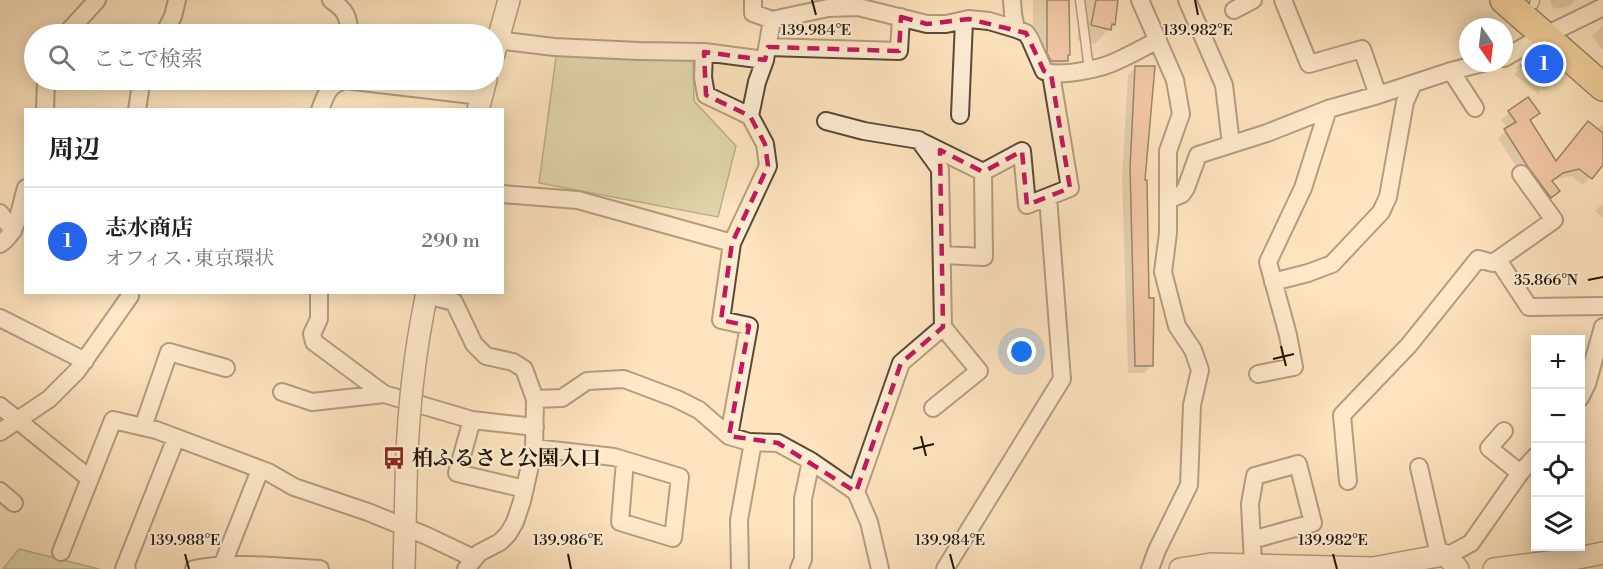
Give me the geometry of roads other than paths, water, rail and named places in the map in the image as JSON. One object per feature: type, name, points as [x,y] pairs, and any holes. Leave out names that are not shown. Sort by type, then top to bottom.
[{"type":"highway","points":[[1504,0],[1603,65]]},
{"type":"highway","points":[[1533,1],[1553,32],[1603,87]]},
{"type":"street","points":[[75,24],[97,0]]},
{"type":"street","points":[[169,24],[177,0]]},
{"type":"street","points":[[331,0],[348,15],[349,24]]},
{"type":"street","points":[[502,24],[509,0]]},
{"type":"street","points":[[753,0],[753,13],[772,20],[828,8],[858,7],[927,24],[946,24],[969,19],[989,21],[1026,33],[1044,71],[1051,74],[1081,71],[1117,62],[1158,40]]},
{"type":"street","points":[[1012,0],[1016,29]]},
{"type":"street","points":[[1140,0],[1175,80],[1181,114],[1168,151],[1168,233],[1163,272],[1177,326],[1193,350],[1200,370],[1192,405],[1189,486],[1150,569]]},
{"type":"street","points":[[1187,0],[1224,85],[1231,144]]},
{"type":"street","points":[[1234,10],[1253,0]]},
{"type":"street","points":[[1283,0],[1310,63],[1362,49],[1378,95]]},
{"type":"street","points":[[1513,53],[1603,7]]},
{"type":"street","points":[[504,49],[564,48],[766,53],[899,51],[901,16]]},
{"type":"street","points":[[750,116],[772,20]]},
{"type":"street","points":[[960,115],[964,21]]},
{"type":"street","points":[[704,52],[703,77],[706,95],[750,116],[765,144],[768,166],[732,243],[722,320],[749,326],[729,436]]},
{"type":"street","points":[[1168,200],[1182,194],[1186,189],[1198,155],[1268,133],[1328,109],[1459,69]]},
{"type":"street","points":[[1451,71],[1475,108]]},
{"type":"street","points":[[983,172],[1022,151],[1027,205],[1070,188],[1051,74]]},
{"type":"street","points":[[1273,282],[1332,264],[1381,212],[1388,197],[1404,102],[1413,84]]},
{"type":"street","points":[[45,108],[46,90]]},
{"type":"street","points":[[137,108],[140,90]]},
{"type":"street","points":[[321,108],[329,90]]},
{"type":"street","points":[[442,90],[482,95]]},
{"type":"street","points":[[1258,374],[1294,367],[1268,262],[1303,188],[1328,109]]},
{"type":"street","points":[[826,121],[864,131],[919,140],[983,172]]},
{"type":"street","points":[[919,140],[940,169],[943,327],[979,372],[933,408]]},
{"type":"street","points":[[942,255],[984,257],[983,172]]},
{"type":"street","points":[[1348,481],[1342,415],[1409,345],[1478,259],[1493,263],[1554,220],[1521,174]]},
{"type":"street","points":[[504,194],[578,200],[732,243]]},
{"type":"street","points":[[0,244],[13,231],[24,195]]},
{"type":"street","points":[[945,569],[1062,380],[1048,197]]},
{"type":"street","points":[[0,213],[13,231]]},
{"type":"street","points":[[1498,260],[1529,307],[1603,306]]},
{"type":"street","points":[[0,432],[49,399],[77,371],[130,294]]},
{"type":"street","points":[[319,294],[320,319],[312,334],[314,342],[384,394],[472,420],[535,427]]},
{"type":"street","points":[[60,552],[113,420],[156,430],[268,472],[294,487],[368,512],[404,527],[427,536],[470,564],[479,553],[500,542],[515,522],[534,448],[535,399],[525,369],[513,362],[486,356],[474,344],[454,302],[427,294],[416,350],[407,440],[404,527],[404,569]]},
{"type":"street","points":[[0,318],[85,361]]},
{"type":"street","points":[[856,492],[901,363],[943,327]]},
{"type":"street","points":[[1585,389],[1603,327]]},
{"type":"street","points":[[143,427],[169,352],[226,368]]},
{"type":"street","points":[[535,399],[562,398],[587,381],[624,378],[699,410],[729,436],[753,442],[778,443],[811,461],[856,492],[869,522],[880,569]]},
{"type":"street","points":[[282,392],[312,402],[384,394]]},
{"type":"street","points":[[0,406],[90,479]]},
{"type":"street","points":[[472,420],[458,473],[525,489]]},
{"type":"street","points":[[1504,431],[1488,448],[1520,473]]},
{"type":"street","points":[[127,569],[124,569],[176,438]]},
{"type":"street","points":[[740,569],[739,520],[753,442]]},
{"type":"street","points":[[534,448],[614,457],[680,477],[673,537],[620,522],[625,461]]},
{"type":"street","points":[[799,569],[803,559],[803,499],[811,461]]},
{"type":"street","points":[[1179,569],[1211,564],[1373,568],[1448,560],[1471,543],[1520,473],[1531,461]]},
{"type":"street","points":[[1252,540],[1313,523],[1298,464],[1255,476],[1250,504],[1253,564]]},
{"type":"street","points":[[1419,467],[1448,560]]},
{"type":"street","points":[[222,566],[260,470]]},
{"type":"street","points":[[0,492],[14,503]]},
{"type":"street","points":[[1494,569],[1603,553]]},
{"type":"street","points":[[195,569],[210,566],[320,569]]},
{"type":"lane","points":[[1080,0],[1089,69]]},
{"type":"place","name":"志水商店","points":[[1544,64]]},
{"type":"place","name":"柏ふるさと公園入口","points":[[394,458]]}]
